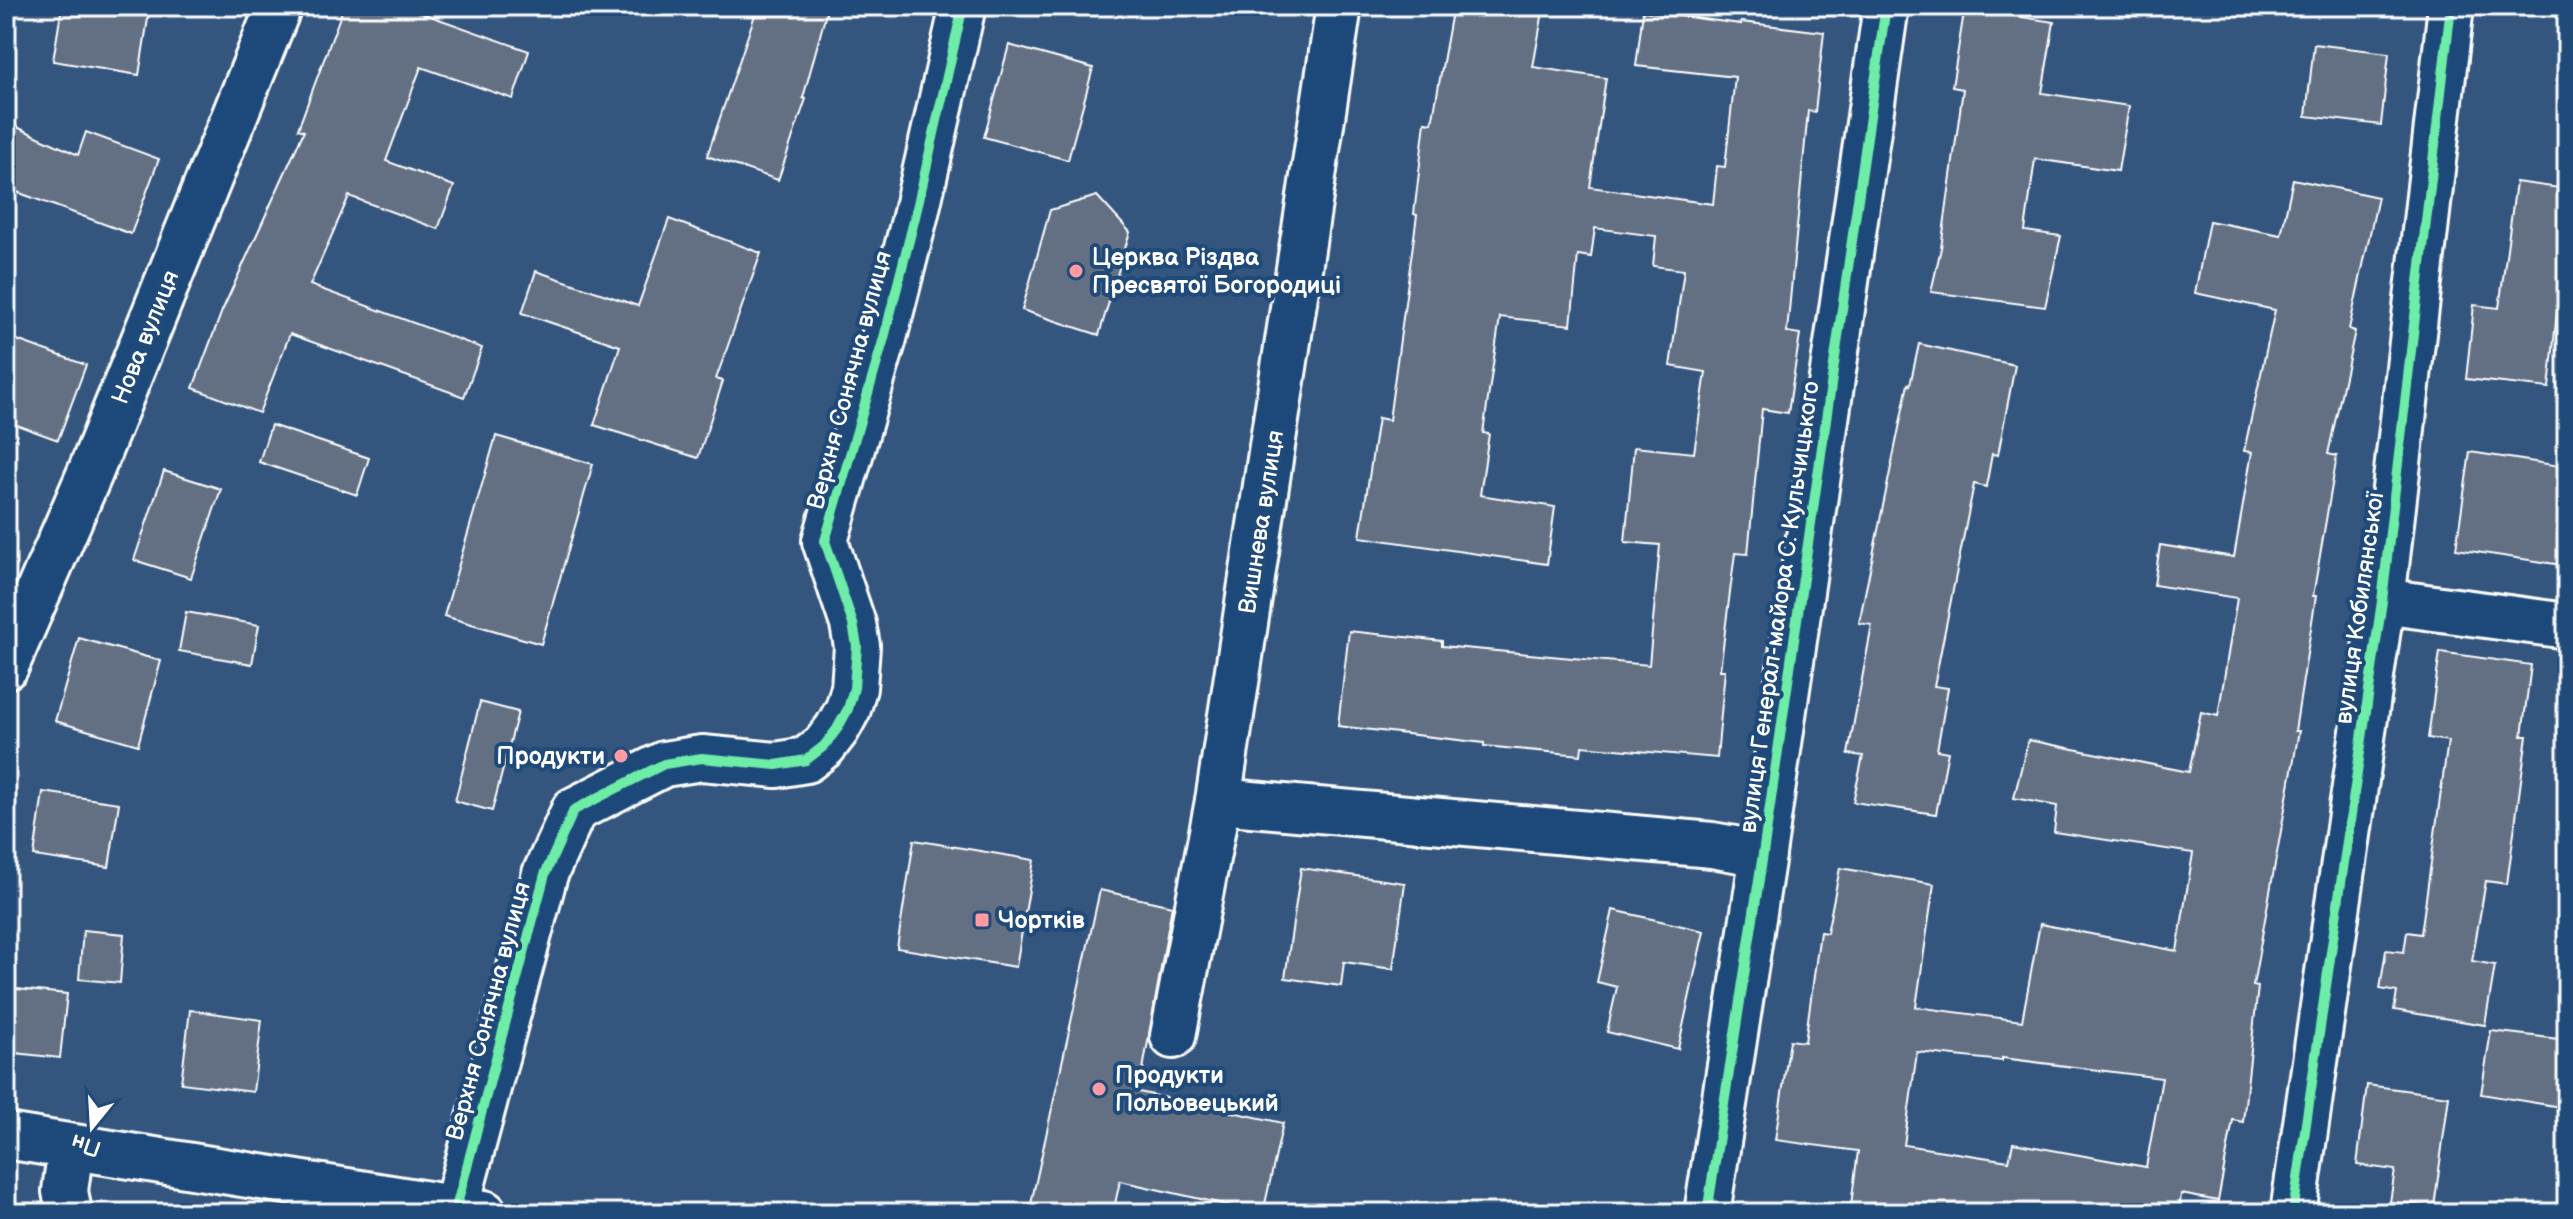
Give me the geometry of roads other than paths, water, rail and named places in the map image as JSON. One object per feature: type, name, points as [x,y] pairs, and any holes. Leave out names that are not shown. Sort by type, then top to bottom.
[{"type":"street","name":"Нова вулиця","points":[[6,666],[90,473],[279,6]]},
{"type":"street","name":"Верхня Сонячна вулиця","points":[[470,1211],[545,874],[574,810],[664,764],[702,758],[776,765],[806,760],[824,746],[848,709],[854,688],[857,646],[853,624],[825,541],[899,277],[963,6]]},
{"type":"street","name":"Вишнева вулиця","points":[[1173,1036],[1218,801],[1339,6]]},
{"type":"street","name":"вулиця Генерал-майора С. Кульчицького","points":[[1707,1213],[1763,854],[1886,6]]},
{"type":"street","name":"вулиця Кобилянської","points":[[2293,1213],[2382,601],[2451,6]]},
{"type":"street","points":[[2382,601],[2567,626]]},
{"type":"street","points":[[1218,801],[1712,845],[1763,854]]},
{"type":"street","points":[[6,1136],[470,1211]]},
{"type":"street","points":[[69,1213],[65,1191],[71,1147]]},
{"type":"place","name":"Церква Різдва Пресвятої Богородиці","points":[[1076,271]]},
{"type":"place","name":"Продукти","points":[[621,756]]},
{"type":"place","name":"Чортків","points":[[982,920]]},
{"type":"place","name":"Продукти Польовецький","points":[[1099,1089]]}]
